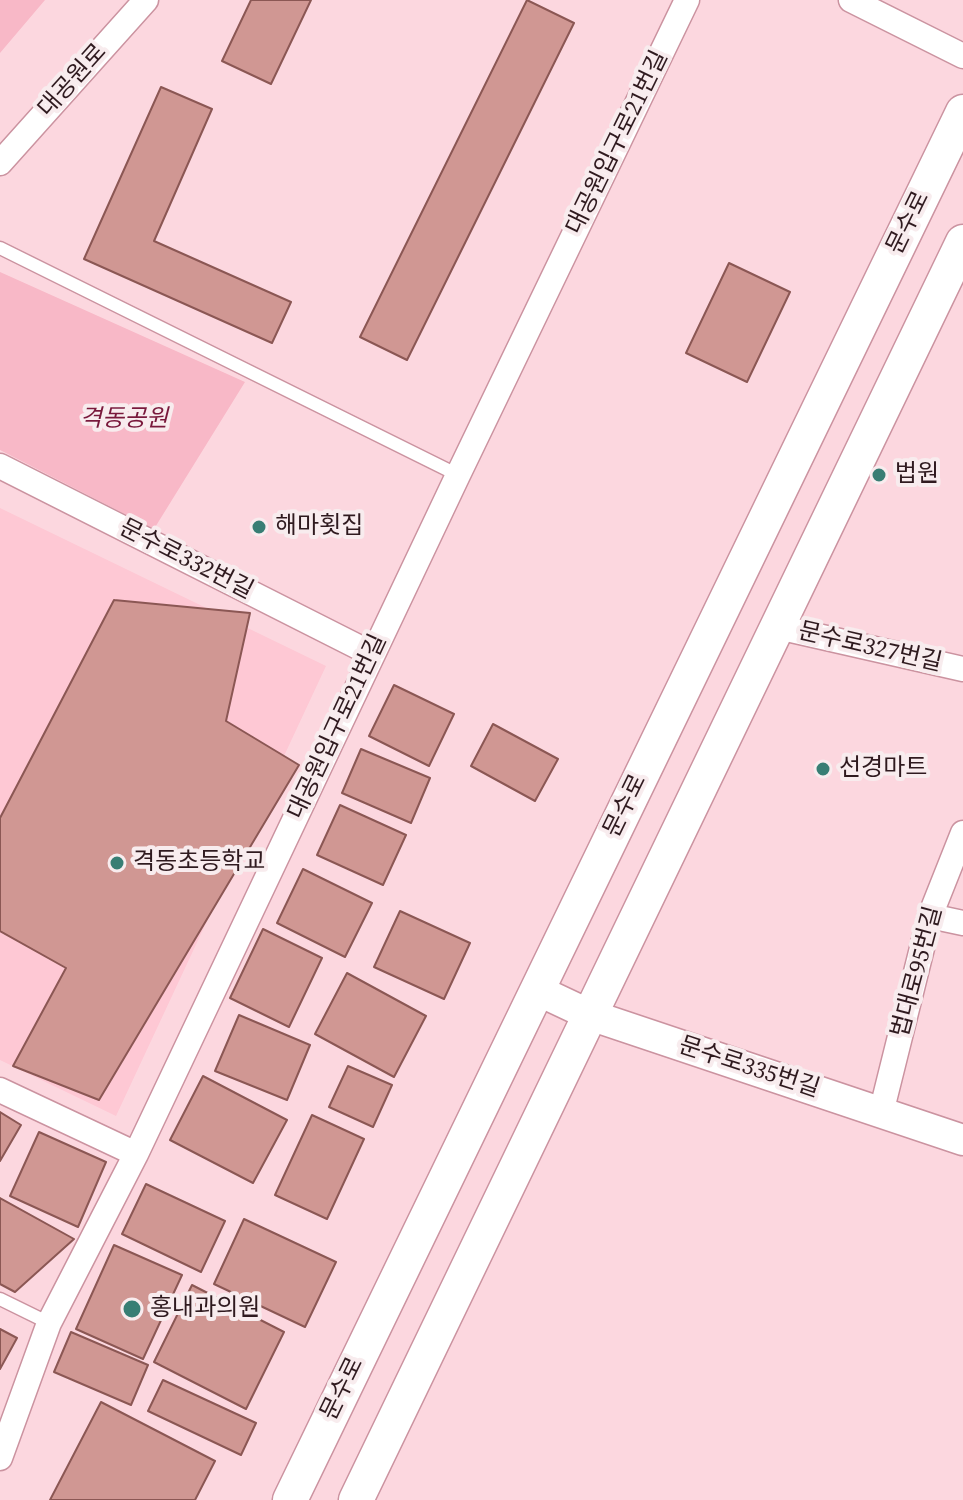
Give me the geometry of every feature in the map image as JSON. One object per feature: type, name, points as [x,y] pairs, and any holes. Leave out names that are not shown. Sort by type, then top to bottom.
[{"type":"main road","name":"문수로","points":[[290,1500],[963,112]]},
{"type":"main road","points":[[356,1500],[963,242]]},
{"type":"street","name":"대공원로","points":[[0,163],[146,0]]},
{"type":"street","name":"대공원입구로21번길","points":[[0,1458],[49,1323],[136,1154],[372,654],[687,0]]},
{"type":"street","points":[[851,0],[963,56]]},
{"type":"street","name":"문수로332번길","points":[[0,466],[372,654]]},
{"type":"street","name":"문수로327번길","points":[[778,627],[963,669]]},
{"type":"street","name":"법대로95번길","points":[[881,1113],[930,916],[963,833]]},
{"type":"street","points":[[930,916],[963,923]]},
{"type":"street","name":"문수로335번길","points":[[537,990],[590,1015],[963,1140]]},
{"type":"street","points":[[0,1090],[136,1154]]},
{"type":"lane","points":[[0,248],[458,475]]},
{"type":"lane","points":[[0,1299],[49,1323]]},
{"type":"shaded area","name":"격동초등학교","points":[[0,508],[326,666],[116,1116],[0,1060]]},
{"type":"green space","points":[[0,0],[45,0],[0,53]]},
{"type":"green space","name":"격동공원","points":[[0,272],[245,382],[154,529],[0,450]]},
{"type":"building","points":[[251,0],[311,0],[271,84],[222,61]]},
{"type":"building","points":[[527,0],[574,23],[407,360],[360,337]]},
{"type":"building","points":[[161,87],[212,109],[154,241],[291,302],[272,343],[84,259]]},
{"type":"building","points":[[729,263],[790,292],[747,382],[686,353]]},
{"type":"building","name":"격동초등학교","points":[[114,600],[250,613],[226,721],[299,765],[99,1100],[13,1066],[66,968],[0,931],[0,818]]},
{"type":"building","points":[[394,685],[454,714],[429,766],[369,736]]},
{"type":"building","points":[[493,724],[558,759],[535,801],[471,766]]},
{"type":"building","points":[[361,749],[430,778],[411,823],[342,793]]},
{"type":"building","points":[[340,805],[406,835],[383,885],[317,855]]},
{"type":"building","points":[[303,869],[372,903],[345,957],[277,923]]},
{"type":"building","points":[[400,911],[470,943],[444,999],[374,967]]},
{"type":"building","points":[[263,929],[322,958],[289,1027],[230,998]]},
{"type":"building","points":[[347,973],[426,1016],[394,1077],[315,1034]]},
{"type":"building","points":[[239,1015],[310,1045],[287,1100],[215,1071]]},
{"type":"building","points":[[348,1066],[392,1085],[373,1127],[329,1107]]},
{"type":"building","points":[[203,1076],[287,1120],[253,1183],[170,1140]]},
{"type":"building","points":[[0,1112],[21,1125],[0,1161]]},
{"type":"building","points":[[312,1115],[364,1139],[327,1219],[275,1195]]},
{"type":"building","points":[[39,1132],[106,1162],[78,1227],[10,1196]]},
{"type":"building","points":[[146,1184],[225,1221],[201,1272],[122,1234]]},
{"type":"building","points":[[0,1198],[74,1239],[15,1292],[0,1284]]},
{"type":"building","points":[[244,1219],[336,1262],[305,1327],[214,1284]]},
{"type":"building","points":[[114,1245],[182,1275],[143,1359],[76,1329]]},
{"type":"building","points":[[192,1285],[284,1332],[246,1409],[154,1362]]},
{"type":"building","points":[[0,1329],[17,1338],[0,1369]]},
{"type":"building","points":[[71,1332],[148,1365],[131,1405],[54,1372]]},
{"type":"building","points":[[163,1380],[256,1423],[241,1455],[148,1411]]},
{"type":"building","points":[[101,1402],[215,1461],[195,1500],[50,1500]]},
{"type":"place","name":"법원","points":[[879,475]]},
{"type":"place","name":"해마횟집","points":[[259,527]]},
{"type":"place","name":"선경마트","points":[[823,769]]},
{"type":"place","name":"격동초등학교","points":[[117,863]]},
{"type":"place","name":"홍내과의원","points":[[132,1309]]}]
